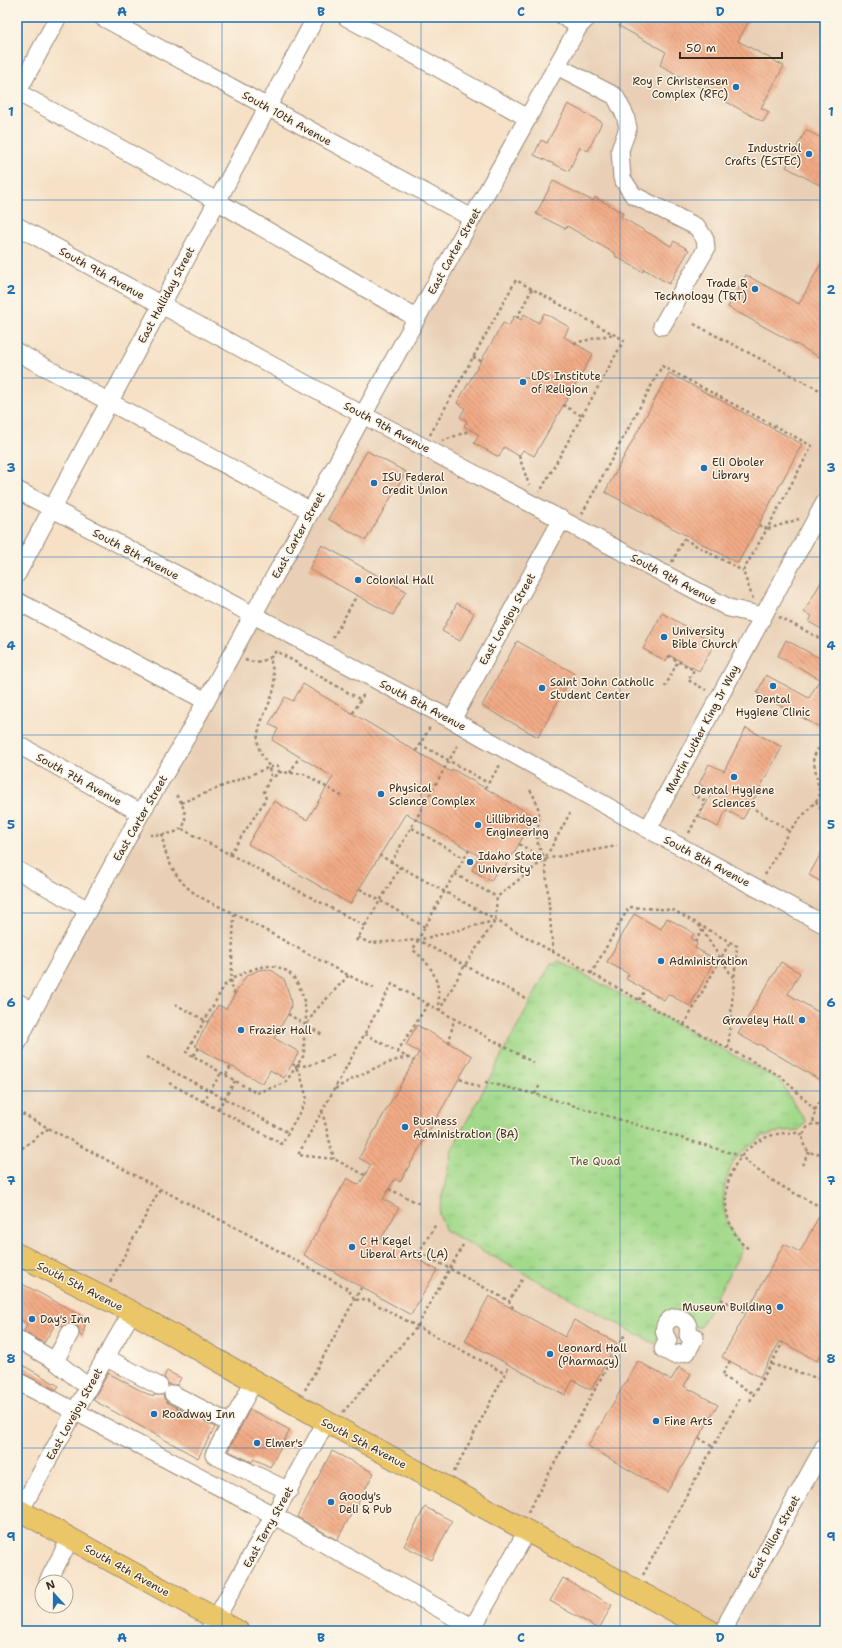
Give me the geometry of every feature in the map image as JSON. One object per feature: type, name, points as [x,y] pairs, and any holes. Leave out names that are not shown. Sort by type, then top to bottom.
[{"type":"main road","name":"South 5th Avenue","points":[[17,1254],[132,1312],[254,1381],[334,1418],[527,1521],[711,1631]]},
{"type":"main road","name":"South 4th Avenue","points":[[18,1512],[70,1539],[213,1625],[238,1631]]},
{"type":"street","points":[[58,17],[17,92],[217,201],[416,318]]},
{"type":"street","name":"South 10th Avenue","points":[[102,17],[472,218]]},
{"type":"street","name":"East Halliday Street","points":[[17,574],[316,17]]},
{"type":"street","points":[[346,17],[528,118]]},
{"type":"street","points":[[564,17],[583,20]]},
{"type":"street","name":"East Carter Street","points":[[17,1044],[33,1011],[141,813],[182,745],[312,511],[362,415],[583,20]]},
{"type":"street","points":[[556,66],[615,96],[625,115],[628,128],[620,150],[622,178],[633,195],[697,227],[705,239],[706,249],[662,326]]},
{"type":"street","name":"South 9th Avenue","points":[[17,226],[362,415],[562,519],[728,608],[770,616]]},
{"type":"street","points":[[17,352],[312,511]]},
{"type":"street","name":"South 8th Avenue","points":[[17,490],[52,510],[452,720],[825,925]]},
{"type":"street","name":"Martin Luther King Jr Way","points":[[648,829],[770,616],[825,502]]},
{"type":"street","name":"East Lovejoy Street","points":[[452,720],[562,519]]},
{"type":"street","points":[[17,601],[206,700]]},
{"type":"street","name":"South 7th Avenue","points":[[17,744],[141,813]]},
{"type":"street","points":[[17,870],[88,910]]},
{"type":"street","points":[[17,1002],[33,1011]]},
{"type":"street","name":"East Lovejoy Street","points":[[18,1512],[76,1412],[88,1386],[132,1312]]},
{"type":"street","points":[[55,1361],[70,1334]]},
{"type":"street","points":[[17,1339],[55,1361],[88,1386]]},
{"type":"street","points":[[105,1357],[231,1424]]},
{"type":"street","points":[[17,1381],[275,1516],[474,1630],[527,1521]]},
{"type":"street","points":[[254,1381],[214,1455],[288,1491]]},
{"type":"street","name":"East Terry Street","points":[[213,1625],[288,1491],[334,1418]]},
{"type":"street","name":"East Dillon Street","points":[[726,1631],[728,1621],[825,1445]]},
{"type":"street","points":[[221,1488],[234,1465]]},
{"type":"street","points":[[52,1574],[70,1539]]},
{"type":"path","points":[[430,436],[516,280],[624,340],[539,494]]},
{"type":"path","points":[[517,318],[532,289]]},
{"type":"path","points":[[694,324],[825,393]]},
{"type":"path","points":[[574,343],[614,334]]},
{"type":"path","points":[[474,357],[481,361]]},
{"type":"path","points":[[581,516],[662,366],[812,446],[743,571]]},
{"type":"path","points":[[563,405],[582,416]]},
{"type":"path","points":[[440,442],[471,430]]},
{"type":"path","points":[[519,456],[530,489]]},
{"type":"path","points":[[759,524],[767,529],[801,518]]},
{"type":"path","points":[[671,564],[686,535]]},
{"type":"path","points":[[684,539],[743,571],[753,601]]},
{"type":"path","points":[[333,638],[357,596]]},
{"type":"path","points":[[770,616],[825,641]]},
{"type":"path","points":[[241,659],[251,662],[262,661],[270,658],[276,651],[361,700]]},
{"type":"path","points":[[668,656],[694,670],[688,680],[706,690]]},
{"type":"path","points":[[230,854],[266,799],[264,792],[271,775],[270,767],[260,751],[257,737],[260,724],[275,687],[270,658]]},
{"type":"path","points":[[665,687],[678,661]]},
{"type":"path","points":[[353,713],[365,692]]},
{"type":"path","points":[[416,751],[430,727]]},
{"type":"path","points":[[765,875],[789,831],[816,801],[820,794],[813,758],[825,737]]},
{"type":"path","points":[[391,862],[412,828],[459,743]]},
{"type":"path","points":[[420,744],[488,783]]},
{"type":"path","points":[[290,773],[299,757]]},
{"type":"path","points":[[485,788],[500,765]]},
{"type":"path","points":[[182,803],[270,767],[278,766],[279,772]]},
{"type":"path","points":[[271,775],[275,776],[279,772],[304,774],[343,797]]},
{"type":"path","points":[[530,790],[538,808],[539,820],[537,834],[538,843],[545,859],[553,953]]},
{"type":"path","points":[[689,833],[705,800],[691,793]]},
{"type":"path","points":[[175,794],[182,803],[186,823],[182,829]]},
{"type":"path","points":[[820,794],[825,797]]},
{"type":"path","points":[[816,801],[825,818]]},
{"type":"path","points":[[750,806],[789,831]]},
{"type":"path","points":[[439,1011],[465,965],[495,921],[497,897],[545,859],[570,813]]},
{"type":"path","points":[[412,828],[464,858]]},
{"type":"path","points":[[150,835],[162,834],[182,829],[365,926]]},
{"type":"path","points":[[162,834],[163,845],[172,868],[188,888],[201,897],[234,913],[374,988]]},
{"type":"path","points":[[519,844],[545,859],[617,846]]},
{"type":"path","points":[[439,1011],[440,994],[437,980],[433,971],[423,958],[413,950],[444,892],[469,850]]},
{"type":"path","points":[[379,855],[591,974],[782,1077],[815,1110]]},
{"type":"path","points":[[356,941],[400,868]]},
{"type":"path","points":[[455,874],[497,897]]},
{"type":"path","points":[[360,889],[425,926]]},
{"type":"path","points":[[591,974],[629,907],[673,910],[737,946],[728,1049]]},
{"type":"path","points":[[234,913],[231,987],[235,994]]},
{"type":"path","points":[[358,937],[369,943],[418,940],[495,921]]},
{"type":"path","points":[[698,924],[735,980]]},
{"type":"path","points":[[695,942],[702,930]]},
{"type":"path","points":[[418,940],[527,999]]},
{"type":"path","points":[[684,1025],[730,942]]},
{"type":"path","points":[[278,966],[285,969],[294,978],[302,991],[307,1009],[304,1055],[285,1082],[256,1093],[186,1052],[204,1021],[226,984],[231,980],[239,975],[258,968],[278,966]]},
{"type":"path","points":[[306,1026],[314,1011],[349,974]]},
{"type":"path","points":[[365,1175],[334,1159],[298,1155],[392,984],[534,1063]]},
{"type":"path","points":[[639,1000],[645,990]]},
{"type":"path","points":[[175,1004],[208,1022]]},
{"type":"path","points":[[397,1052],[428,1004]]},
{"type":"path","points":[[288,1014],[324,1036]]},
{"type":"path","points":[[449,1043],[454,1019]]},
{"type":"path","points":[[365,1034],[414,1061]]},
{"type":"path","points":[[193,1056],[199,1048]]},
{"type":"path","points":[[297,1066],[327,1060],[335,1054]]},
{"type":"path","points":[[146,1057],[288,1133]]},
{"type":"path","points":[[334,1090],[354,1077],[373,1068],[407,1057]]},
{"type":"path","points":[[226,1075],[231,1066]]},
{"type":"path","points":[[169,1083],[282,1144],[307,1099],[297,1066]]},
{"type":"path","points":[[203,1102],[221,1072]]},
{"type":"path","points":[[460,1079],[481,1088]]},
{"type":"path","points":[[218,1109],[236,1081]]},
{"type":"path","points":[[485,1082],[535,1094],[741,1156],[765,1176],[782,1187],[823,1208]]},
{"type":"path","points":[[535,1094],[540,1085]]},
{"type":"path","points":[[813,1124],[815,1110],[825,1092]]},
{"type":"path","points":[[17,1111],[160,1190],[242,1231],[348,1289],[355,1300]]},
{"type":"path","points":[[322,1111],[334,1159]]},
{"type":"path","points":[[825,1126],[813,1124],[803,1135],[803,1144],[809,1152],[815,1154],[825,1151]]},
{"type":"path","points":[[17,1152],[49,1128]]},
{"type":"path","points":[[748,1248],[744,1246],[734,1232],[725,1204],[726,1187],[732,1170],[741,1156],[764,1138],[780,1133],[799,1133],[803,1135]]},
{"type":"path","points":[[802,1165],[809,1152]]},
{"type":"path","points":[[389,1189],[420,1204]]},
{"type":"path","points":[[109,1283],[160,1190]]},
{"type":"path","points":[[415,1259],[436,1224]]},
{"type":"path","points":[[334,1418],[343,1410],[417,1327],[463,1245]]},
{"type":"path","points":[[419,1252],[509,1301],[513,1308]]},
{"type":"path","points":[[509,1301],[524,1278]]},
{"type":"path","points":[[305,1390],[361,1288]]},
{"type":"path","points":[[355,1300],[366,1299],[506,1374]]},
{"type":"path","points":[[721,1299],[746,1313]]},
{"type":"path","points":[[527,1521],[625,1334]]},
{"type":"path","points":[[750,1401],[783,1342]]},
{"type":"path","points":[[730,1361],[722,1376],[754,1394]]},
{"type":"path","points":[[771,1364],[820,1379]]},
{"type":"path","points":[[454,1472],[510,1366]]},
{"type":"path","points":[[643,1575],[741,1396]]},
{"type":"path","points":[[699,1438],[713,1447]]},
{"type":"shaded area","name":"Idaho State University","points":[[584,17],[825,17],[825,1631],[711,1631],[17,1254],[17,1044]]},
{"type":"green space","name":"The Quad","points":[[559,961],[779,1080],[806,1122],[799,1130],[781,1131],[764,1136],[764,1134],[762,1135],[762,1137],[742,1152],[734,1161],[733,1160],[725,1185],[724,1207],[730,1229],[743,1248],[700,1328],[694,1326],[688,1316],[659,1335],[655,1344],[446,1231],[439,1214],[452,1149],[551,963]]},
{"type":"building","name":"Roy F Christensen Complex (RFC)","points":[[624,17],[751,17],[738,41],[784,66],[761,108],[769,112],[763,122],[660,65],[666,52],[619,26]]},
{"type":"building","points":[[568,104],[602,122],[588,151],[580,147],[569,171],[534,155],[541,140],[547,143]]},
{"type":"building","name":"Industrial Crafts (ESTEC)","points":[[806,130],[825,140],[825,188],[786,167]]},
{"type":"building","points":[[553,181],[593,201],[595,197],[623,213],[621,217],[671,246],[674,241],[689,250],[669,284],[644,269],[643,272],[615,256],[616,254],[567,226],[566,229],[536,214]]},
{"type":"building","name":"Trade & Technology (T&T)","points":[[825,256],[825,360],[728,307],[746,275],[799,304]]},
{"type":"building","name":"LDS Institute of Religion","points":[[544,313],[569,327],[564,337],[593,354],[534,456],[523,450],[519,456],[504,447],[499,457],[474,443],[479,435],[464,426],[467,421],[460,417],[465,408],[457,403],[503,323],[509,326],[514,316],[521,320],[524,314],[539,323]]},
{"type":"building","name":"Eli Oboler Library","points":[[669,373],[802,444],[738,563],[605,492]]},
{"type":"building","points":[[367,451],[406,472],[366,540],[328,519]]},
{"type":"building","name":"Colonial Hall","points":[[322,545],[406,591],[393,615],[309,569]]},
{"type":"building","points":[[825,575],[825,631],[809,622],[812,616],[804,612]]},
{"type":"building","points":[[457,603],[474,613],[460,641],[442,631]]},
{"type":"building","points":[[662,613],[715,643],[699,671],[669,655],[666,661],[643,649]]},
{"type":"building","name":"Dental Hygiene Clinic","points":[[786,640],[825,661],[825,730],[757,693],[766,675],[809,698],[820,679],[778,656]]},
{"type":"building","name":"Saint John Catholic Student Center","points":[[517,641],[574,673],[538,737],[482,706]]},
{"type":"building","name":"Physical Science Complex","points":[[303,684],[451,772],[452,769],[535,817],[504,869],[499,867],[491,881],[472,870],[479,856],[406,813],[350,904],[248,844],[274,801],[307,820],[333,777],[272,740],[278,729],[269,724],[285,697],[293,701]]},
{"type":"building","name":"Dental Hygiene Sciences","points":[[746,728],[782,747],[743,819],[726,810],[718,827],[699,817],[713,791],[699,784],[709,764],[724,771]]},
{"type":"building","points":[[825,846],[825,884],[809,875]]},
{"type":"building","name":"Administration","points":[[634,914],[661,929],[667,918],[694,933],[691,939],[697,943],[695,948],[715,959],[690,1006],[668,994],[664,1000],[626,979],[629,974],[607,962]]},
{"type":"building","name":"Graveley Hall","points":[[781,962],[800,973],[788,994],[825,1016],[825,1083],[759,1044],[758,1045],[738,1034]]},
{"type":"building","name":"Frazier Hall","points":[[265,969],[273,971],[284,979],[290,997],[291,1006],[288,1014],[274,1038],[299,1052],[284,1078],[270,1070],[263,1084],[195,1046],[218,1005],[226,1009],[246,976]]},
{"type":"building","points":[[417,1025],[472,1056],[400,1182],[395,1179],[383,1199],[399,1208],[381,1239],[437,1270],[411,1315],[304,1255],[347,1178],[359,1185],[371,1165],[359,1158],[419,1052],[406,1045]]},
{"type":"building","name":"Museum Building","points":[[825,1205],[825,1346],[817,1361],[780,1341],[760,1377],[722,1357],[784,1244],[800,1252]]},
{"type":"building","points":[[17,1281],[86,1318],[83,1337],[80,1335],[78,1327],[70,1323],[63,1327],[56,1323],[44,1343],[24,1332],[27,1324],[17,1317]]},
{"type":"building","name":"Leonard Hall (Pharmacy)","points":[[489,1296],[565,1337],[574,1320],[617,1343],[591,1390],[573,1380],[565,1395],[465,1341]]},
{"type":"building","name":"Fine Arts","points":[[638,1361],[671,1380],[679,1367],[691,1374],[684,1386],[718,1405],[667,1492],[588,1446]]},
{"type":"building","points":[[17,1362],[59,1386],[56,1390],[17,1371]]},
{"type":"building","points":[[167,1371],[181,1378],[177,1385],[169,1385],[164,1377]]},
{"type":"building","name":"Roadway Inn","points":[[108,1373],[153,1397],[154,1395],[163,1395],[168,1403],[215,1427],[198,1458],[93,1400]]},
{"type":"building","name":"Elmer's","points":[[250,1409],[290,1430],[270,1467],[254,1459],[252,1462],[228,1451]]},
{"type":"building","name":"Goody's Deli & Pub","points":[[332,1451],[374,1473],[337,1540],[297,1517]]},
{"type":"building","points":[[425,1507],[452,1521],[432,1560],[404,1546]]},
{"type":"building","points":[[563,1578],[612,1605],[599,1629],[550,1601]]},
{"type":"place","name":"Roy F Christensen Complex (RFC)","points":[[736,87]]},
{"type":"place","name":"Industrial Crafts (ESTEC)","points":[[809,154]]},
{"type":"place","name":"Trade & Technology (T&T)","points":[[755,289]]},
{"type":"place","name":"LDS Institute of Religion","points":[[523,382]]},
{"type":"place","name":"Eli Oboler Library","points":[[704,468]]},
{"type":"place","name":"ISU Federal Credit Union","points":[[374,483]]},
{"type":"place","name":"Colonial Hall","points":[[358,580]]},
{"type":"place","name":"University Bible Church","points":[[664,637]]},
{"type":"place","name":"Dental Hygiene Clinic","points":[[773,686]]},
{"type":"place","name":"Saint John Catholic Student Center","points":[[542,688]]},
{"type":"place","name":"Dental Hygiene Sciences","points":[[734,777]]},
{"type":"place","name":"Physical Science Complex","points":[[381,794]]},
{"type":"place","name":"Lillibridge Engineering","points":[[478,825]]},
{"type":"place","name":"Idaho State University","points":[[470,862]]},
{"type":"place","name":"Administration","points":[[661,961]]},
{"type":"place","name":"Graveley Hall","points":[[802,1020]]},
{"type":"place","name":"Frazier Hall","points":[[241,1030]]},
{"type":"place","name":"Business Administration (BA)","points":[[405,1127]]},
{"type":"place","name":"C H Kegel Liberal Arts (LA)","points":[[352,1247]]},
{"type":"place","name":"Museum Building","points":[[780,1307]]},
{"type":"place","name":"Day's Inn","points":[[32,1319]]},
{"type":"place","name":"Leonard Hall (Pharmacy)","points":[[550,1354]]},
{"type":"place","name":"Roadway Inn","points":[[154,1414]]},
{"type":"place","name":"Fine Arts","points":[[656,1421]]},
{"type":"place","name":"Elmer's","points":[[257,1443]]},
{"type":"place","name":"Goody's Deli & Pub","points":[[331,1502]]}]
